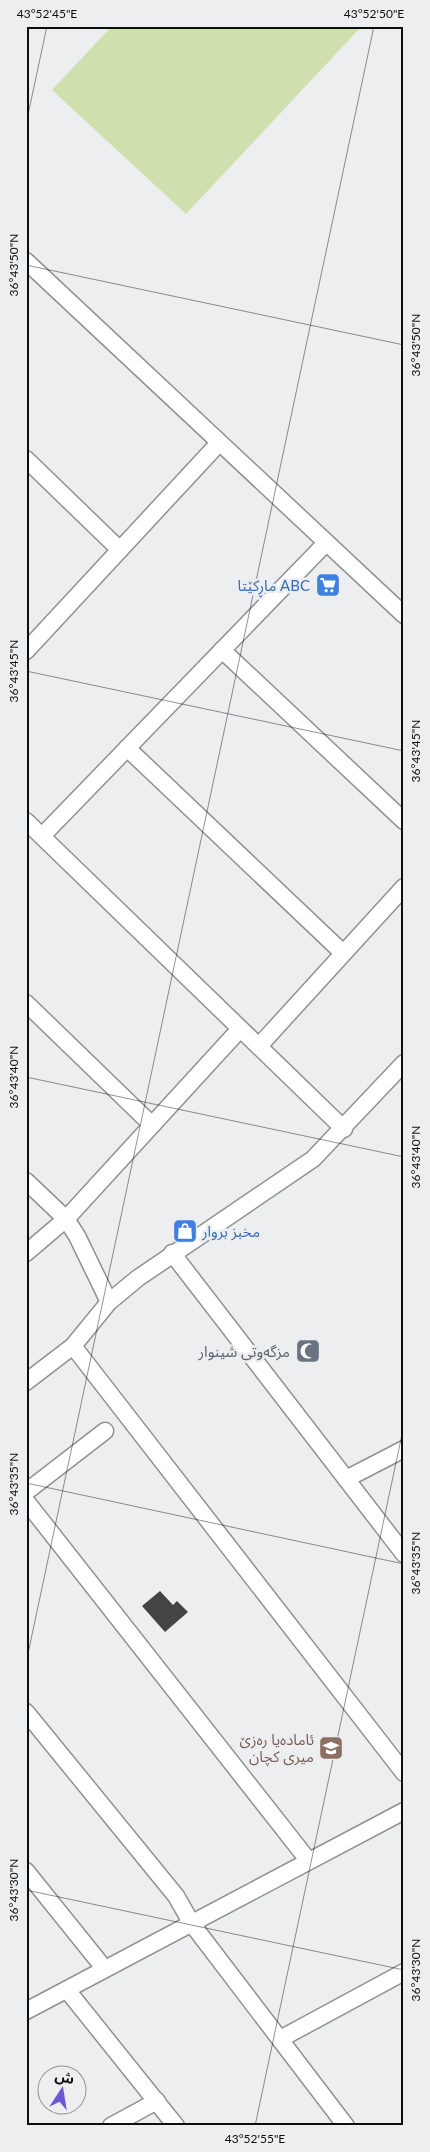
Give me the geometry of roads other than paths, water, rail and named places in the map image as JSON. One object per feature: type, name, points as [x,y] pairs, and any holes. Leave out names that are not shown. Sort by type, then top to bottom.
[{"type":"street","points":[[26,261],[325,544],[404,615]]},
{"type":"street","points":[[27,649],[219,443]]},
{"type":"street","points":[[26,459],[120,550]]},
{"type":"street","points":[[42,836],[325,544]]},
{"type":"street","points":[[222,650],[404,821]]},
{"type":"street","points":[[127,748],[343,953]]},
{"type":"street","points":[[26,821],[344,1128]]},
{"type":"street","points":[[259,1046],[404,887]]},
{"type":"street","points":[[26,1003],[152,1125]]},
{"type":"street","points":[[26,1253],[66,1219],[240,1029]]},
{"type":"street","points":[[26,1382],[73,1346],[109,1302],[172,1254],[313,1159],[404,1063]]},
{"type":"street","points":[[26,1181],[66,1219],[77,1236],[109,1302]]},
{"type":"street","points":[[172,1254],[404,1554]]},
{"type":"street","points":[[73,1346],[404,1773]]},
{"type":"street","points":[[26,1492],[105,1431]]},
{"type":"street","points":[[346,1479],[404,1448]]},
{"type":"street","points":[[26,1501],[308,1860]]},
{"type":"street","points":[[26,1712],[176,1896],[192,1924],[346,2126]]},
{"type":"street","points":[[26,2011],[104,1968],[192,1924],[308,1860],[404,1811]]},
{"type":"street","points":[[26,1871],[104,1968]]},
{"type":"street","points":[[280,2039],[403,1974]]},
{"type":"street","points":[[67,1990],[176,2126]]},
{"type":"street","points":[[111,2126],[157,2101]]},
{"type":"place","name":"ماڕکێتا ABC","points":[[328,585]]},
{"type":"place","name":"مخبز بروار","points":[[185,1231]]},
{"type":"place","name":"مزگەوتی شينوار","points":[[308,1351]]},
{"type":"place","name":"ئامادەيا رەزێ ميرى كچان","points":[[331,1748]]}]
